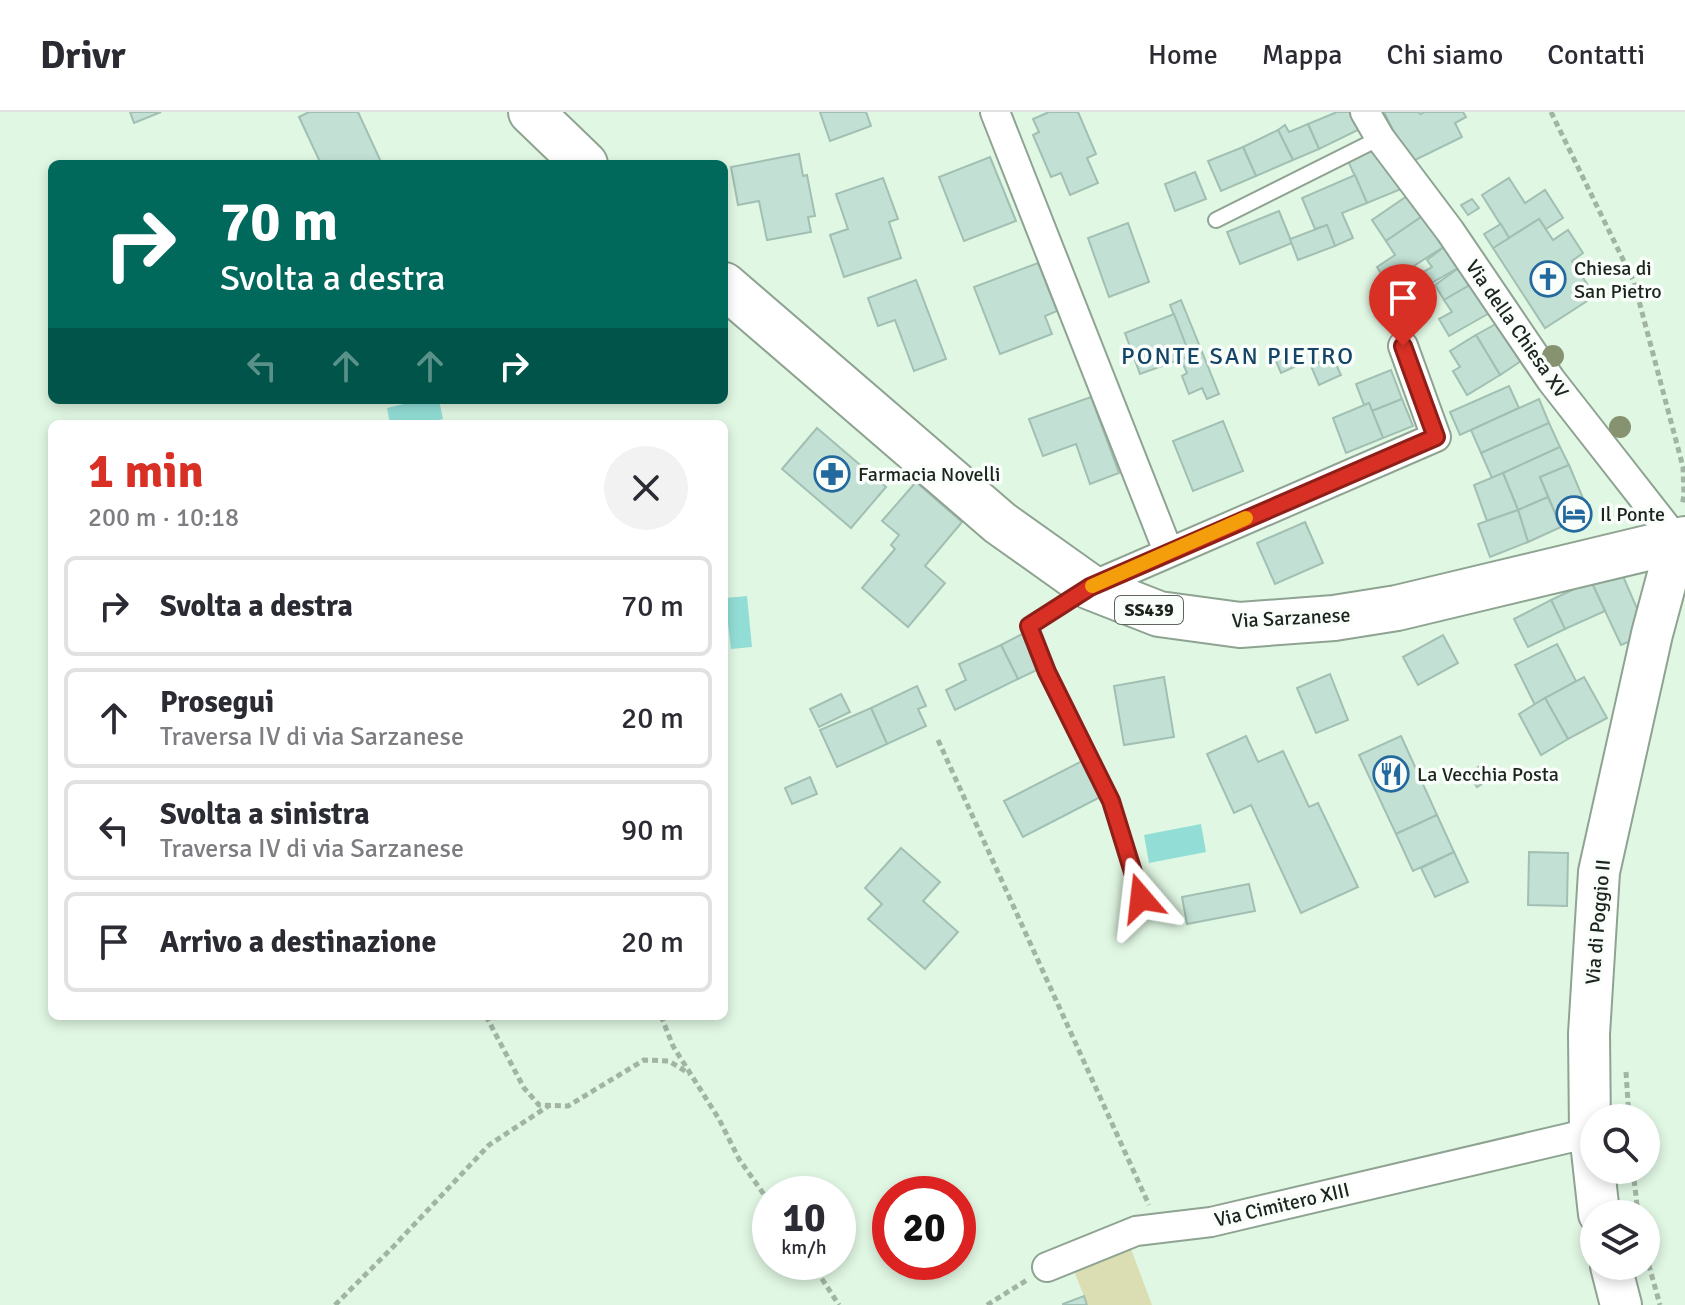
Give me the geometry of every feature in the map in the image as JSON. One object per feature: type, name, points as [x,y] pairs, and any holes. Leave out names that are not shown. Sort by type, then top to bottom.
[{"type":"main road","points":[[531,112],[581,160]]},
{"type":"main road","name":"Via Sarzanese","points":[[728,288],[1000,523],[1090,587],[1159,614],[1240,625],[1334,618],[1397,608],[1681,540]]},
{"type":"main road","name":"Via di Poggio II","points":[[1590,1104],[1589,1034],[1599,872],[1652,634],[1681,540]]},
{"type":"main road","points":[[1615,1280],[1621,1305]]},
{"type":"street","points":[[995,112],[1168,551]]},
{"type":"street","name":"Via della Chiesa XV","points":[[1365,112],[1380,138],[1450,231],[1551,380],[1681,540]]},
{"type":"street","points":[[1090,587],[1436,437],[1403,346]]},
{"type":"street","name":"Via Cimitero XIII","points":[[1047,1267],[1136,1231],[1211,1222],[1580,1135]]},
{"type":"lane","points":[[1216,220],[1380,138]]},
{"type":"lane","points":[[1090,587],[1029,626],[1047,672],[1111,801],[1141,898]]},
{"type":"path","points":[[1551,112],[1634,282],[1683,467],[1684,495]]},
{"type":"path","points":[[938,740],[1160,1228]]},
{"type":"path","points":[[488,1020],[524,1088],[539,1105],[568,1106],[644,1060],[669,1061],[690,1074]]},
{"type":"path","points":[[663,1020],[673,1046],[752,1177]]},
{"type":"path","points":[[1626,1064],[1628,1104]]},
{"type":"path","points":[[335,1305],[489,1145],[550,1105]]},
{"type":"path","points":[[987,1305],[1047,1267]]},
{"type":"path","points":[[823,1280],[839,1305]]},
{"type":"path","points":[[1653,1280],[1660,1305]]},
{"type":"green space","points":[[1131,1249],[1152,1305],[1063,1305],[1084,1296],[1074,1271]]},
{"type":"water","points":[[404,404],[440,404],[443,419],[389,420],[387,408]]},
{"type":"water","points":[[747,596],[752,647],[731,649],[728,598]]},
{"type":"water","points":[[1201,824],[1206,852],[1149,863],[1144,835]]},
{"type":"building","points":[[130,112],[161,112],[134,123]]},
{"type":"building","points":[[309,112],[358,112],[380,160],[319,160],[299,117]]},
{"type":"building","points":[[820,112],[866,112],[871,126],[830,141]]},
{"type":"building","points":[[1049,112],[1078,112],[1096,154],[1087,158],[1098,183],[1070,195],[1061,173],[1051,177],[1033,135],[1039,132],[1033,119]]},
{"type":"building","points":[[1337,112],[1353,112],[1360,129],[1319,149],[1308,124]]},
{"type":"building","points":[[1384,112],[1463,112],[1466,117],[1455,123],[1462,137],[1409,163]]},
{"type":"building","points":[[1308,124],[1319,149],[1293,160],[1278,130],[1285,125],[1289,132]]},
{"type":"building","points":[[1278,130],[1293,160],[1256,176],[1243,147]]},
{"type":"building","points":[[1376,146],[1401,189],[1367,203],[1348,161]]},
{"type":"building","points":[[1243,147],[1256,176],[1221,191],[1208,161]]},
{"type":"building","points":[[799,154],[803,176],[807,175],[815,216],[808,217],[811,232],[767,240],[759,201],[738,205],[731,167]]},
{"type":"building","points":[[990,157],[1016,221],[964,241],[939,177]]},
{"type":"building","points":[[1195,172],[1206,199],[1175,211],[1165,184]]},
{"type":"building","points":[[1355,175],[1367,203],[1342,213],[1353,238],[1335,246],[1327,225],[1315,229],[1302,198]]},
{"type":"building","points":[[883,178],[898,219],[889,222],[901,258],[844,277],[830,235],[848,229],[836,194]]},
{"type":"building","points":[[1509,178],[1525,203],[1545,190],[1563,218],[1546,229],[1539,219],[1509,238],[1482,195]]},
{"type":"building","points":[[1413,192],[1427,213],[1386,241],[1372,220]]},
{"type":"building","points":[[1472,199],[1479,208],[1468,215],[1461,205]]},
{"type":"building","points":[[1279,211],[1292,243],[1240,264],[1227,232]]},
{"type":"building","points":[[1427,213],[1448,244],[1387,283],[1377,267],[1395,255],[1386,241]]},
{"type":"building","name":"Chiesa di San Pietro","points":[[1539,219],[1553,240],[1568,230],[1583,253],[1572,261],[1595,296],[1545,328],[1493,248]]},
{"type":"building","points":[[1128,223],[1149,282],[1109,297],[1088,238]]},
{"type":"building","points":[[1501,224],[1509,238],[1493,248],[1484,234]]},
{"type":"building","points":[[1327,225],[1335,246],[1298,260],[1290,239]]},
{"type":"building","points":[[1448,244],[1463,265],[1416,292],[1409,280],[1432,267],[1427,260]]},
{"type":"building","points":[[1038,263],[1057,311],[1045,316],[1052,334],[1000,354],[974,287]]},
{"type":"building","points":[[1463,265],[1475,282],[1444,300],[1435,285]]},
{"type":"building","points":[[916,280],[946,359],[914,371],[895,320],[878,326],[868,298]]},
{"type":"building","points":[[1475,282],[1493,311],[1449,336],[1439,319],[1452,312],[1444,300]]},
{"type":"building","points":[[1181,300],[1219,394],[1207,399],[1202,388],[1189,394],[1182,376],[1187,373],[1181,359],[1190,356],[1170,305]]},
{"type":"building","points":[[1174,314],[1190,356],[1140,374],[1125,333]]},
{"type":"building","points":[[1501,321],[1524,359],[1500,375],[1476,335]]},
{"type":"building","points":[[1476,335],[1500,375],[1467,395],[1453,371],[1460,367],[1450,351]]},
{"type":"building","points":[[1294,348],[1301,364],[1281,373],[1274,356]]},
{"type":"building","points":[[1332,356],[1341,375],[1319,385],[1311,366]]},
{"type":"building","points":[[1391,370],[1402,399],[1372,411],[1369,403],[1364,405],[1356,384]]},
{"type":"building","points":[[1509,386],[1519,408],[1460,435],[1450,412]]},
{"type":"building","points":[[1091,397],[1119,473],[1090,484],[1076,444],[1043,456],[1029,419]]},
{"type":"building","points":[[1402,399],[1413,426],[1383,438],[1372,411]]},
{"type":"building","points":[[1539,399],[1549,423],[1481,453],[1471,430]]},
{"type":"building","points":[[1369,403],[1383,438],[1346,453],[1333,418]]},
{"type":"building","points":[[1223,421],[1243,471],[1193,491],[1173,441]]},
{"type":"building","points":[[1549,423],[1560,447],[1492,478],[1481,453]]},
{"type":"building","points":[[817,428],[886,487],[851,528],[782,469]]},
{"type":"building","points":[[1560,447],[1569,465],[1540,477],[1548,497],[1518,510],[1503,473]]},
{"type":"building","points":[[1569,465],[1590,515],[1561,527],[1540,477]]},
{"type":"building","points":[[1503,473],[1518,510],[1487,521],[1474,485]]},
{"type":"building","points":[[916,482],[962,522],[925,566],[945,583],[908,627],[862,588],[895,549],[891,545],[899,535],[882,521]]},
{"type":"building","points":[[1548,497],[1561,527],[1528,542],[1518,510]]},
{"type":"building","points":[[1518,510],[1528,542],[1490,557],[1478,524]]},
{"type":"building","points":[[1305,522],[1323,563],[1275,584],[1257,543]]},
{"type":"building","points":[[1619,567],[1639,613],[1633,640],[1621,645],[1591,581]]},
{"type":"building","points":[[1591,581],[1605,611],[1565,629],[1551,600]]},
{"type":"building","points":[[1551,600],[1565,629],[1528,647],[1514,619]]},
{"type":"building","points":[[1024,633],[1041,668],[1018,679],[1001,645]]},
{"type":"building","points":[[1443,635],[1458,663],[1418,685],[1403,657]]},
{"type":"building","points":[[1557,644],[1576,681],[1535,705],[1515,665]]},
{"type":"building","points":[[1001,645],[1018,679],[955,710],[946,690],[966,680],[959,664]]},
{"type":"building","points":[[1330,674],[1348,720],[1316,733],[1297,688]]},
{"type":"building","points":[[1164,677],[1174,737],[1124,745],[1114,686]]},
{"type":"building","points":[[1584,677],[1607,718],[1568,739],[1545,698]]},
{"type":"building","points":[[917,686],[926,706],[918,709],[926,726],[887,744],[871,708]]},
{"type":"building","points":[[841,694],[850,712],[819,727],[810,709]]},
{"type":"building","points":[[1545,698],[1568,739],[1541,755],[1519,714]]},
{"type":"building","points":[[871,708],[887,744],[837,767],[820,730]]},
{"type":"building","points":[[1246,736],[1258,762],[1283,751],[1309,807],[1318,803],[1358,887],[1301,913],[1251,805],[1234,813],[1207,754]]},
{"type":"building","points":[[1401,736],[1437,815],[1396,834],[1359,755]]},
{"type":"building","points":[[1090,757],[1108,793],[1023,837],[1004,801]]},
{"type":"building","points":[[1481,765],[1490,779],[1477,787],[1469,774]]},
{"type":"building","points":[[810,777],[817,794],[792,804],[785,788]]},
{"type":"building","points":[[1437,815],[1454,852],[1413,871],[1396,834]]},
{"type":"building","points":[[901,848],[940,882],[923,901],[958,932],[925,969],[868,919],[882,904],[865,888]]},
{"type":"building","points":[[1454,852],[1468,882],[1435,897],[1421,868]]},
{"type":"building","points":[[1529,852],[1568,853],[1567,906],[1528,905]]},
{"type":"building","points":[[1249,884],[1255,911],[1187,924],[1182,897]]},
{"type":"building","points":[[1084,1296],[1087,1305],[1063,1305],[1063,1304]]},
{"type":"slow traffic","points":[[1092,586],[1246,518]]},
{"type":"place","name":"Chiesa di San Pietro","points":[[1548,279]]},
{"type":"place","name":"Farmacia Novelli","points":[[832,474]]},
{"type":"place","name":"Il Ponte","points":[[1574,514]]},
{"type":"place","name":"La Vecchia Posta","points":[[1391,774]]},
{"type":"district","name":"PONTE SAN PIETRO","points":[[1238,356]]},
{"type":"route","points":[[1141,898],[1111,801],[1047,672],[1029,626],[1090,587],[1436,437],[1403,346]]}]
